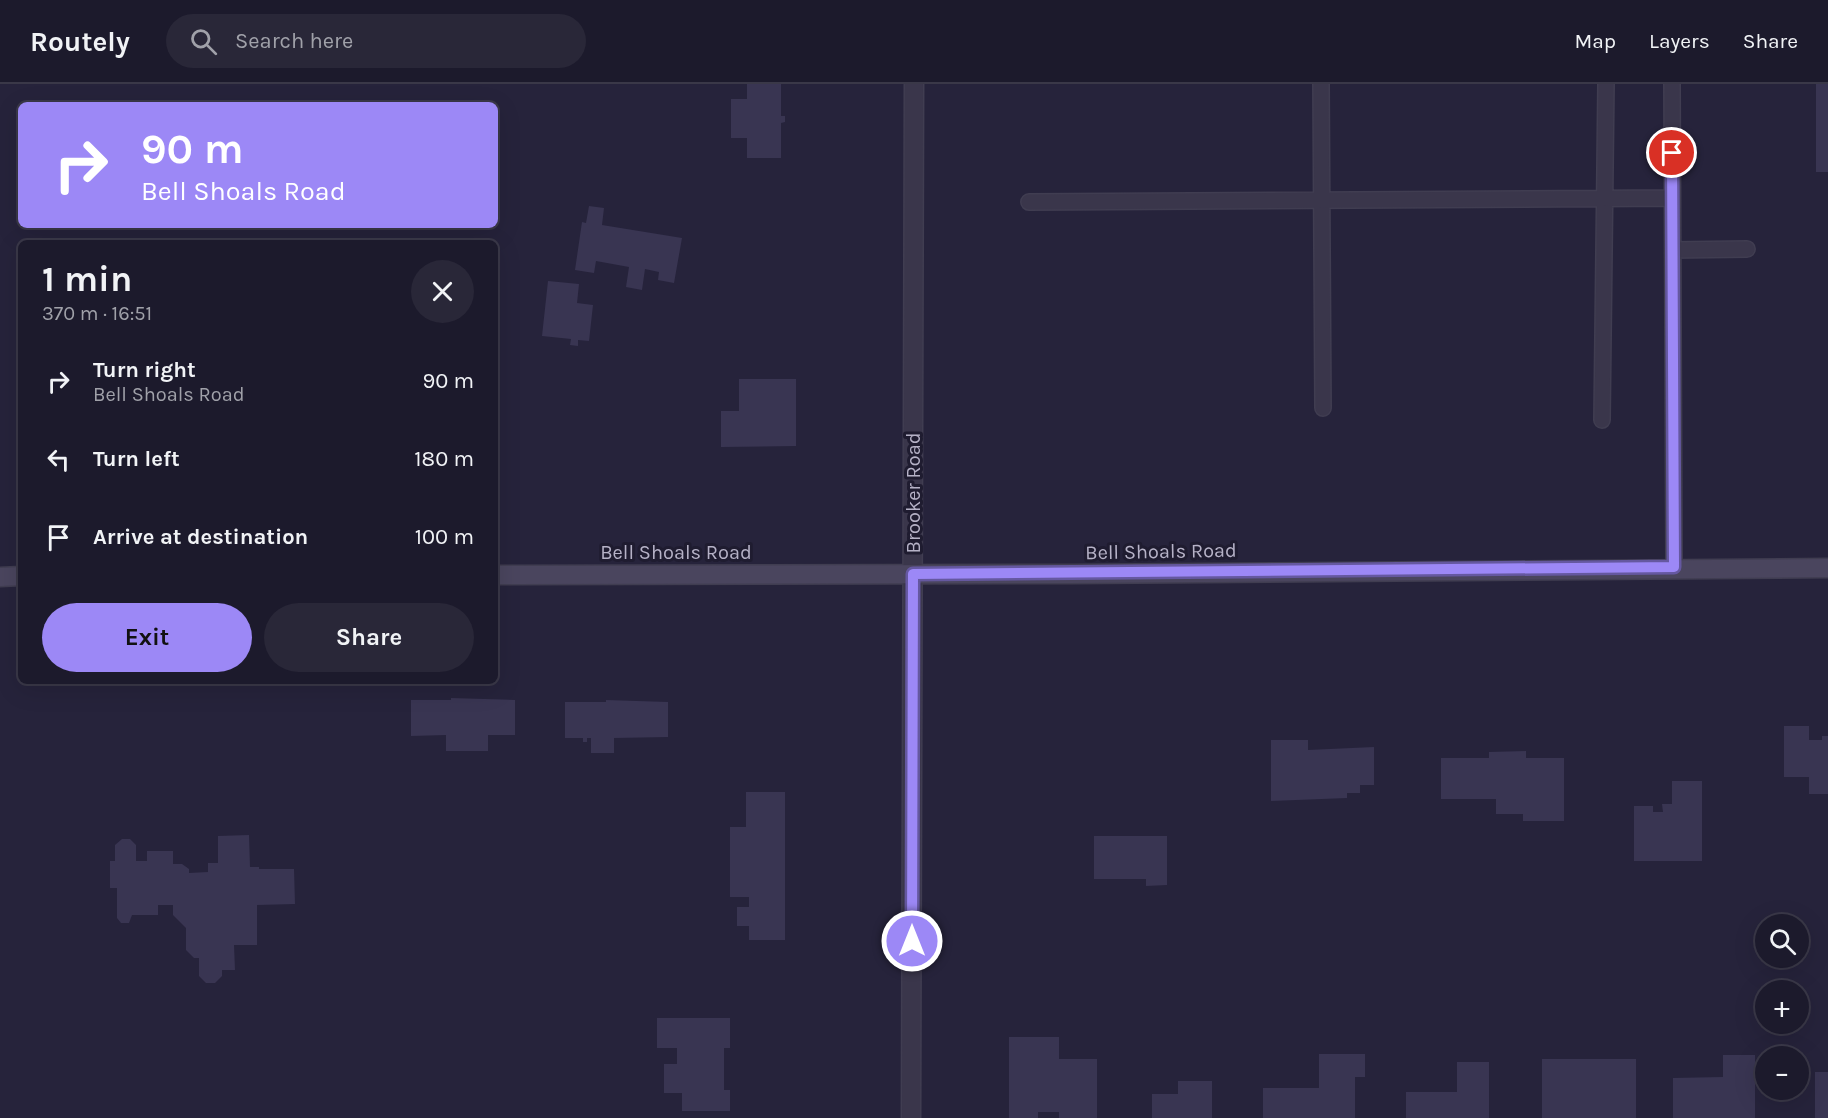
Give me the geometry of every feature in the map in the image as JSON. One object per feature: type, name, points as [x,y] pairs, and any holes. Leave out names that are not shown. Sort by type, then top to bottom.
[{"type":"main road","name":"Bell Shoals Road","points":[[498,575],[913,574],[1674,567],[1828,568]]},
{"type":"main road","points":[[0,577],[18,576]]},
{"type":"street","name":"Brooker Road","points":[[911,1118],[914,84]]},
{"type":"lane","points":[[1321,84],[1323,408]]},
{"type":"lane","points":[[1602,420],[1606,84]]},
{"type":"lane","points":[[1672,84],[1674,567]]},
{"type":"lane","points":[[1029,202],[1672,198]]},
{"type":"lane","points":[[1673,250],[1747,249]]},
{"type":"building","points":[[747,84],[781,84],[781,116],[785,116],[785,122],[781,123],[781,158],[747,158],[747,138],[731,138],[731,99],[747,99]]},
{"type":"building","points":[[1816,84],[1828,84],[1828,172],[1816,172]]},
{"type":"building","points":[[589,206],[604,208],[602,225],[682,238],[674,283],[658,280],[659,272],[645,269],[642,290],[626,287],[629,267],[596,261],[594,273],[575,270],[582,222],[586,223]]},
{"type":"building","points":[[548,281],[579,284],[577,303],[593,305],[589,341],[578,340],[578,346],[570,345],[571,339],[542,336]]},
{"type":"building","points":[[739,379],[796,379],[796,446],[721,447],[721,411],[739,411]]},
{"type":"building","points":[[451,698],[515,700],[515,735],[488,735],[488,751],[446,751],[446,735],[411,736],[411,700],[451,700]]},
{"type":"building","points":[[606,700],[668,702],[668,737],[614,738],[614,753],[591,753],[591,738],[583,742],[583,738],[565,738],[565,702],[606,702]]},
{"type":"building","points":[[1784,726],[1809,726],[1809,740],[1822,740],[1822,736],[1828,736],[1828,794],[1809,794],[1809,777],[1784,777]]},
{"type":"building","points":[[1271,740],[1308,740],[1308,750],[1374,747],[1374,785],[1360,785],[1360,793],[1347,793],[1347,798],[1271,801]]},
{"type":"building","points":[[1526,751],[1526,758],[1564,758],[1564,821],[1523,821],[1523,814],[1496,814],[1496,799],[1441,799],[1441,758],[1489,758],[1489,752]]},
{"type":"building","points":[[1672,781],[1702,781],[1702,861],[1634,861],[1634,806],[1653,806],[1653,812],[1663,812],[1662,804],[1672,804]]},
{"type":"building","points":[[746,792],[785,792],[785,940],[749,940],[749,926],[737,926],[737,907],[749,907],[749,897],[730,897],[730,827],[746,827]]},
{"type":"building","points":[[249,835],[250,867],[294,869],[295,904],[257,905],[257,945],[234,945],[235,970],[222,970],[222,976],[215,983],[206,983],[199,976],[199,958],[194,958],[186,950],[186,928],[173,915],[173,905],[158,905],[158,915],[132,915],[129,923],[121,923],[117,918],[117,888],[110,888],[110,861],[115,861],[115,845],[122,839],[130,839],[136,845],[136,861],[147,861],[147,851],[173,851],[173,864],[182,864],[189,869],[189,873],[208,872],[208,863],[218,863],[218,836]]},
{"type":"building","points":[[1094,836],[1167,836],[1167,885],[1146,886],[1146,879],[1094,879]]},
{"type":"building","points":[[657,1018],[730,1018],[730,1048],[724,1048],[724,1090],[730,1090],[730,1111],[682,1111],[682,1093],[664,1093],[664,1064],[677,1064],[677,1048],[657,1048]]},
{"type":"building","points":[[1009,1037],[1059,1037],[1059,1059],[1097,1059],[1097,1118],[1059,1118],[1059,1112],[1038,1112],[1038,1118],[1009,1118]]},
{"type":"building","points":[[1319,1054],[1365,1054],[1365,1077],[1355,1077],[1355,1118],[1263,1118],[1263,1088],[1319,1088]]},
{"type":"building","points":[[1723,1055],[1755,1055],[1755,1118],[1673,1118],[1673,1078],[1723,1077]]},
{"type":"building","points":[[1542,1059],[1636,1059],[1636,1118],[1542,1118]]},
{"type":"building","points":[[1457,1062],[1489,1062],[1489,1118],[1406,1118],[1406,1092],[1457,1092]]},
{"type":"building","points":[[1815,1072],[1828,1072],[1828,1118],[1815,1118]]},
{"type":"building","points":[[1178,1081],[1212,1081],[1212,1118],[1152,1118],[1152,1094],[1178,1094]]},
{"type":"route","points":[[912,941],[913,574],[1674,567],[1672,153]]}]
